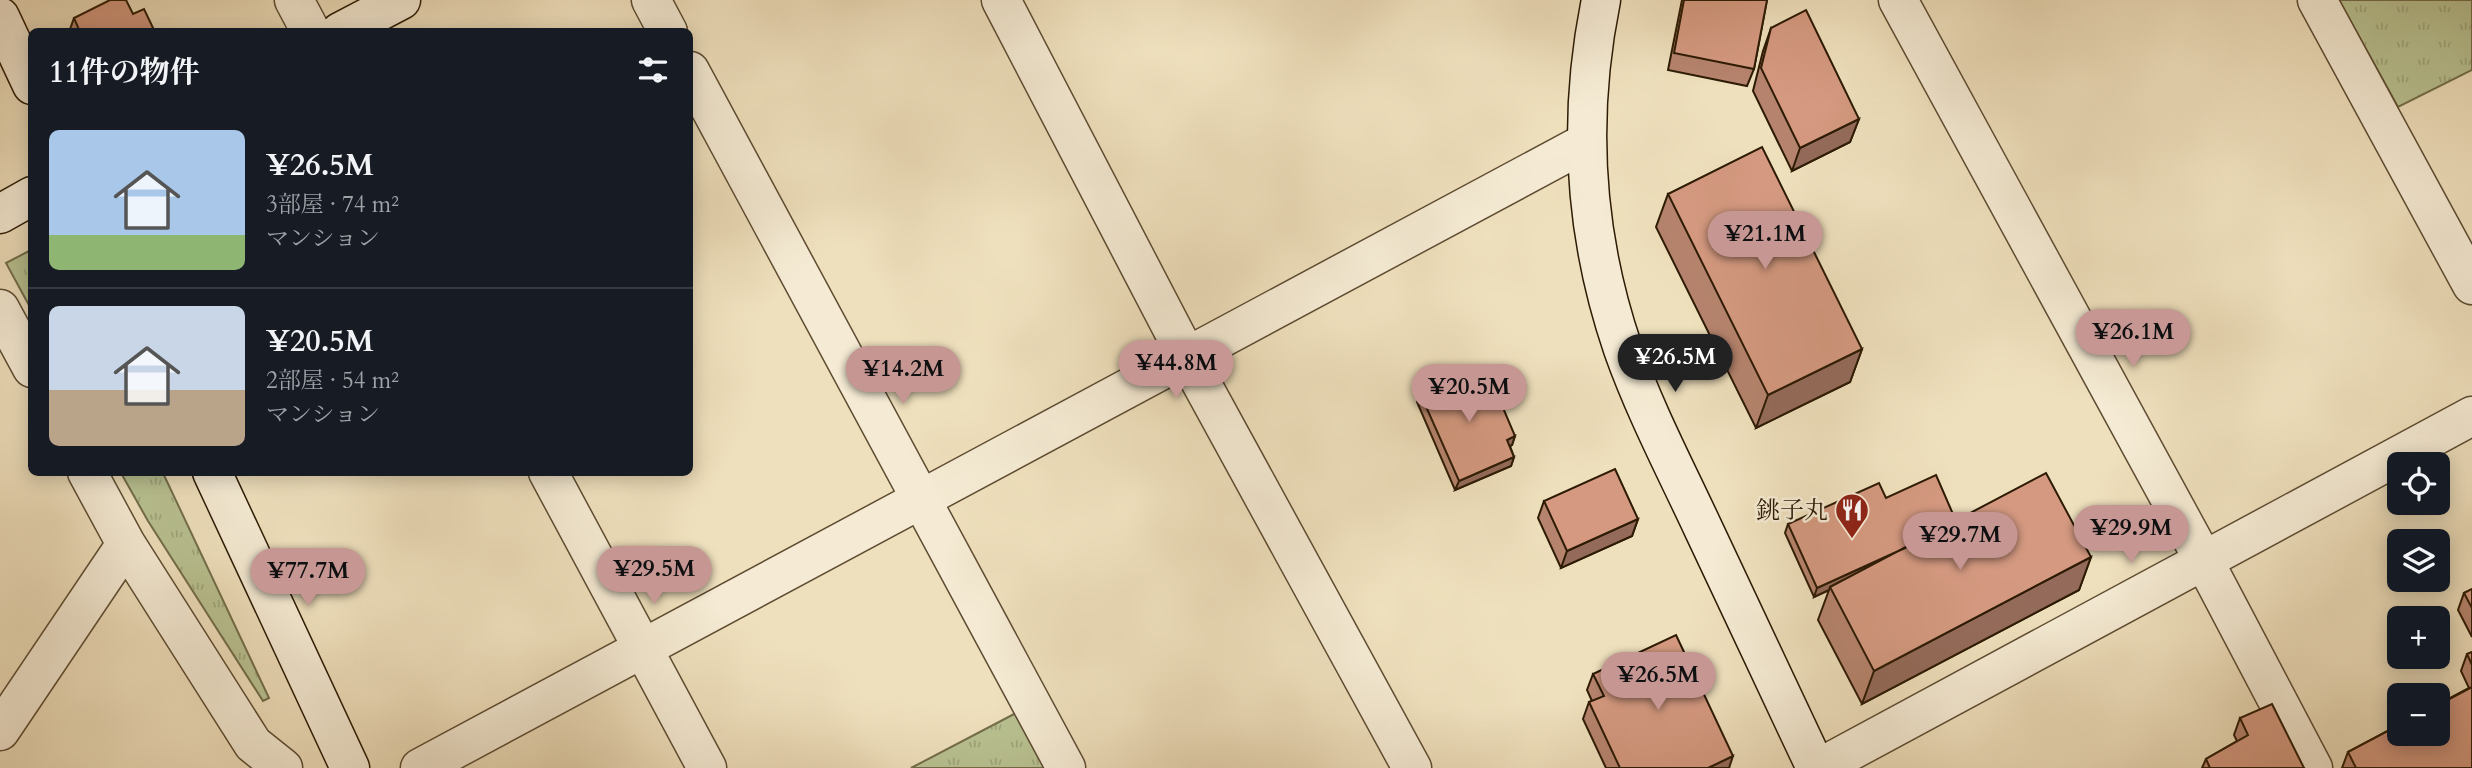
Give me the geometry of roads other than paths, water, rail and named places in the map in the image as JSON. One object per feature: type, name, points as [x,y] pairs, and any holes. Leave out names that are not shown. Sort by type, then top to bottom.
[{"type":"street","points":[[294,0],[309,28]]},
{"type":"street","points":[[348,28],[401,0]]},
{"type":"street","points":[[651,0],[666,28]]},
{"type":"street","points":[[1001,0],[1187,357],[1412,768]]},
{"type":"street","points":[[1601,0],[1589,58],[1585,143],[1591,220],[1606,295],[1624,351],[1818,768],[2472,416]]},
{"type":"street","points":[[1898,0],[2203,559],[2313,768]]},
{"type":"street","points":[[2317,0],[2472,285]]},
{"type":"street","points":[[0,17],[28,76]]},
{"type":"street","points":[[693,77],[1066,768]]},
{"type":"street","points":[[420,768],[1585,143]]},
{"type":"street","points":[[0,214],[28,198]]},
{"type":"street","points":[[0,309],[28,361]]},
{"type":"street","points":[[89,476],[126,544],[253,744],[284,768]]},
{"type":"street","points":[[214,476],[350,768]]},
{"type":"street","points":[[550,476],[707,768]]},
{"type":"street","points":[[0,731],[126,544]]},
{"type":"place","name":"銚子丸","points":[[1852,540]]}]
